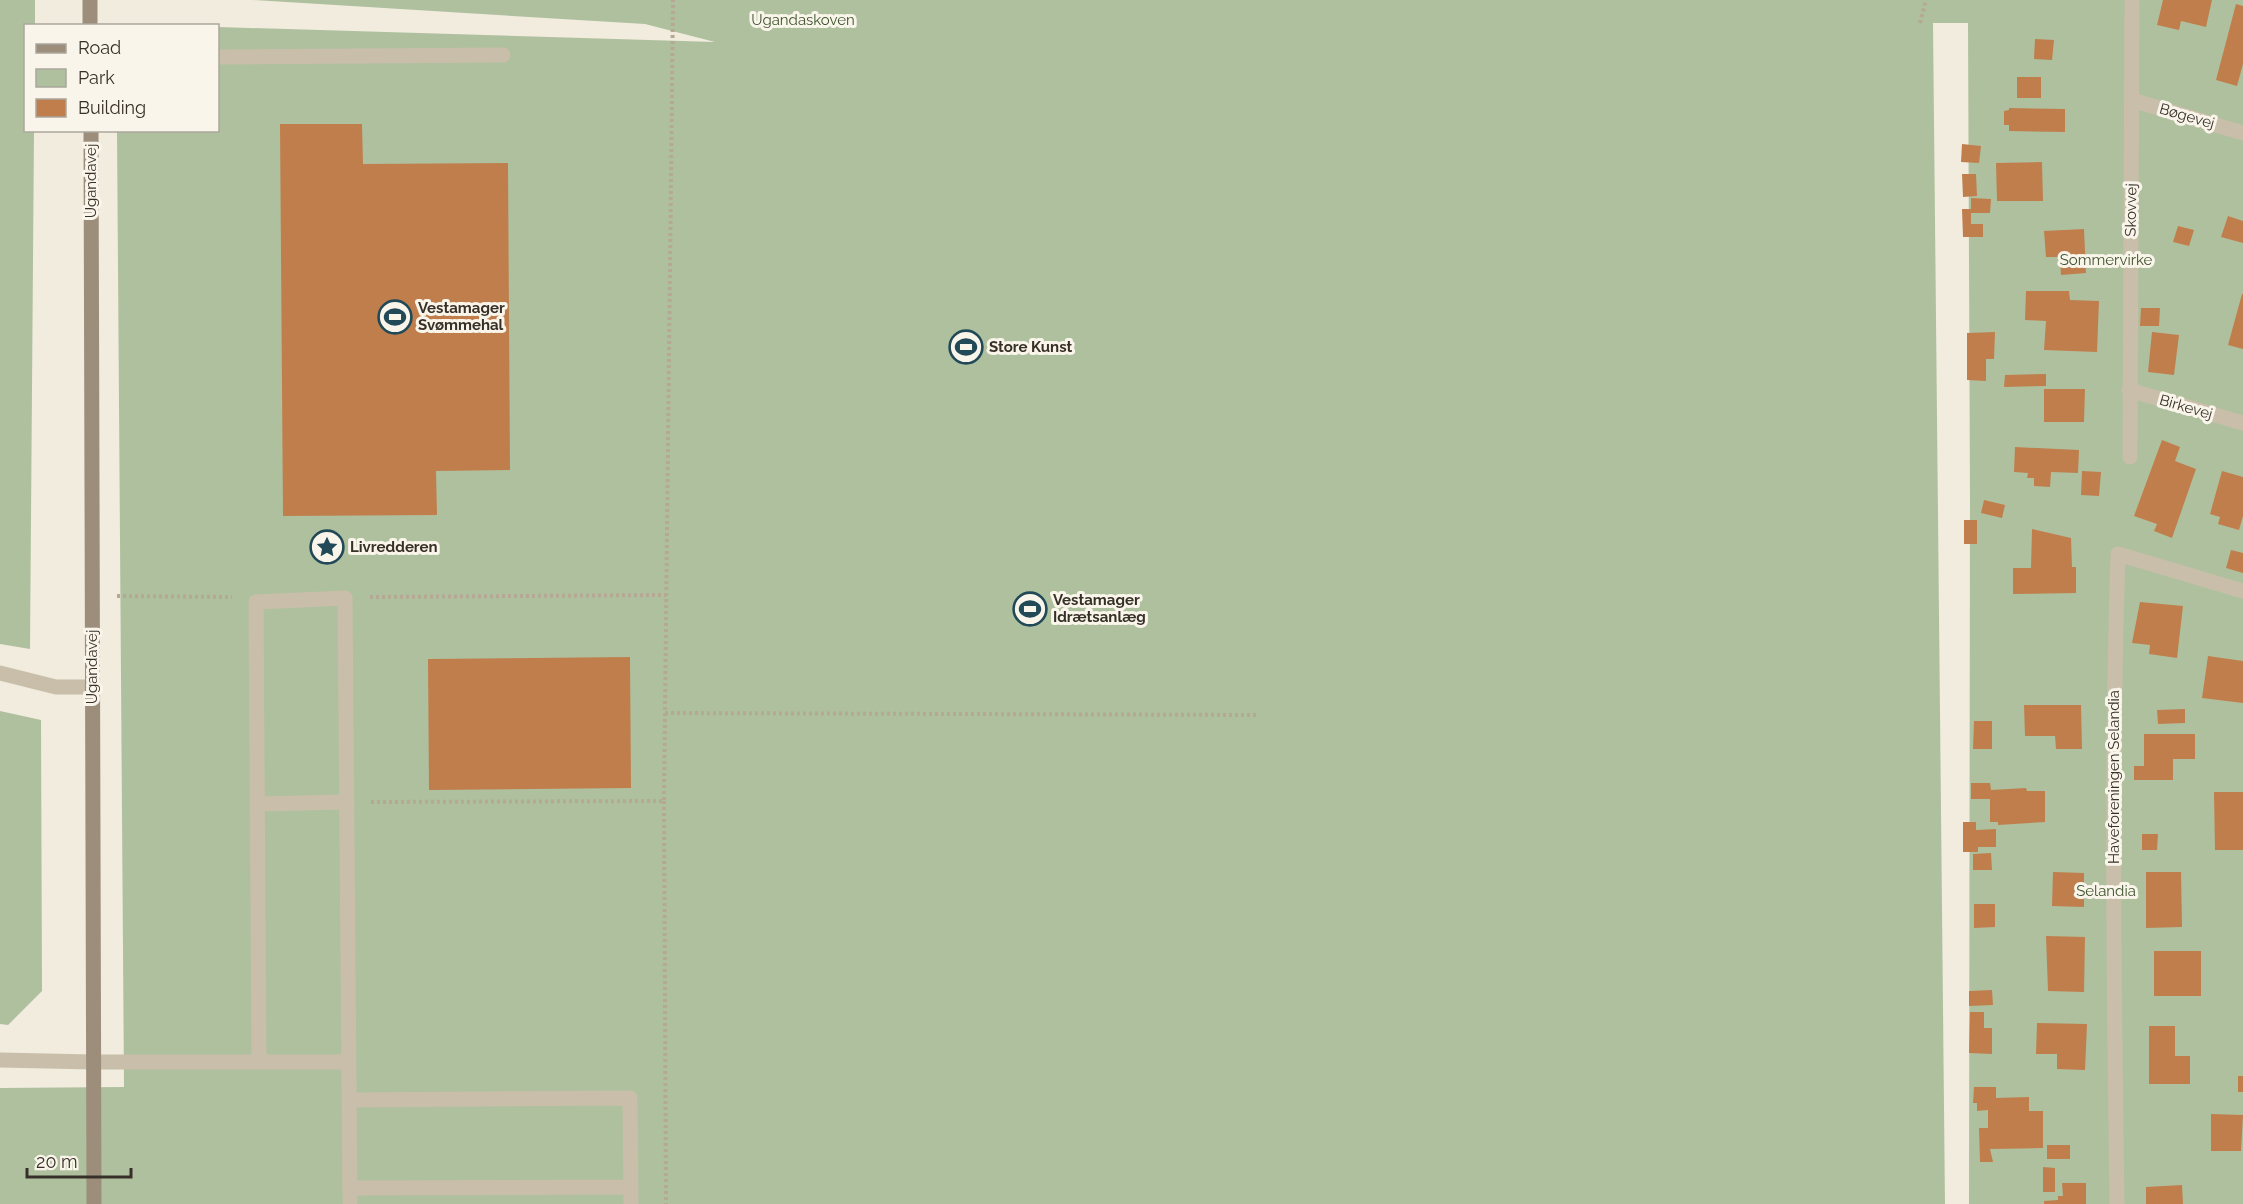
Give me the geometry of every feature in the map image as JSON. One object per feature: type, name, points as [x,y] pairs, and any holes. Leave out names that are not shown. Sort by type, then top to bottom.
[{"type":"street","points":[[90,0],[90,24]]},
{"type":"street","name":"Skovvej","points":[[2130,457],[2132,0]]},
{"type":"street","points":[[219,57],[503,55]]},
{"type":"street","name":"Bøgevej","points":[[2132,100],[2243,133]]},
{"type":"street","name":"Ugandavej","points":[[91,132],[94,1204]]},
{"type":"street","name":"Birkevej","points":[[2129,390],[2243,423]]},
{"type":"street","name":"Haveforeningen Selandia","points":[[2117,1204],[2114,930],[2115,660],[2118,554],[2243,591]]},
{"type":"street","points":[[259,1062],[256,602],[345,598],[350,1196],[631,1186]]},
{"type":"street","points":[[0,673],[57,687],[93,687]]},
{"type":"street","points":[[258,804],[347,802]]},
{"type":"street","points":[[0,1060],[350,1062]]},
{"type":"street","points":[[350,1100],[630,1098],[631,1204]]},
{"type":"path","points":[[666,1204],[664,801],[673,0]]},
{"type":"path","points":[[1920,23],[1926,0]]},
{"type":"path","points":[[345,598],[666,595]]},
{"type":"path","points":[[92,596],[242,597],[256,602]]},
{"type":"path","points":[[665,713],[1257,715]]},
{"type":"path","points":[[347,802],[664,801]]},
{"type":"green space","points":[[0,0],[35,0],[35,24],[24,24],[24,132],[34,132],[30,649],[0,644]]},
{"type":"green space","name":"Vestamager Idrætsanlæg","points":[[252,0],[2243,0],[2243,1204],[1969,1204],[1968,23],[1933,23],[1945,1204],[0,1204],[0,1088],[124,1087],[117,132],[219,132],[219,27],[715,42],[645,24]]},
{"type":"green space","points":[[0,711],[41,720],[42,991],[8,1025],[0,1024]]},
{"type":"building","points":[[2163,0],[2212,0],[2206,27],[2181,21],[2179,30],[2157,25]]},
{"type":"building","points":[[2236,4],[2243,6],[2243,64],[2237,86],[2216,80]]},
{"type":"building","points":[[2035,39],[2054,40],[2052,60],[2034,59]]},
{"type":"building","points":[[2017,77],[2041,77],[2041,98],[2017,98]]},
{"type":"building","points":[[2009,108],[2065,109],[2065,132],[2009,131],[2009,125],[2004,125],[2004,111]]},
{"type":"building","name":"Vestamager Svømmehal","points":[[280,124],[362,124],[363,164],[508,163],[510,470],[436,471],[437,515],[283,516]]},
{"type":"building","points":[[1962,144],[1981,146],[1979,163],[1961,162]]},
{"type":"building","points":[[2042,162],[2043,201],[1997,201],[1996,163]]},
{"type":"building","points":[[1962,174],[1976,174],[1977,196],[1963,197]]},
{"type":"building","points":[[1971,198],[1991,199],[1990,213],[1971,213],[1971,224],[1983,224],[1983,237],[1963,237],[1962,209],[1971,209]]},
{"type":"building","points":[[2228,216],[2243,221],[2243,243],[2221,237]]},
{"type":"building","points":[[2178,226],[2194,230],[2189,246],[2173,242]]},
{"type":"building","points":[[2084,229],[2086,273],[2061,275],[2060,257],[2046,257],[2044,231]]},
{"type":"building","points":[[2026,291],[2069,291],[2070,300],[2099,301],[2097,352],[2044,350],[2046,321],[2025,320]]},
{"type":"building","points":[[2243,294],[2243,349],[2228,345]]},
{"type":"building","points":[[2141,308],[2160,308],[2159,326],[2140,326]]},
{"type":"building","points":[[1995,332],[1994,359],[1986,359],[1986,381],[1967,380],[1967,333]]},
{"type":"building","points":[[2152,332],[2179,335],[2174,375],[2148,372]]},
{"type":"building","points":[[2046,374],[2046,386],[2004,387],[2005,375]]},
{"type":"building","points":[[2044,389],[2085,389],[2084,422],[2044,422]]},
{"type":"building","points":[[2162,440],[2180,447],[2175,461],[2196,469],[2172,538],[2154,531],[2157,524],[2134,516]]},
{"type":"building","points":[[2015,447],[2079,450],[2078,473],[2051,472],[2050,487],[2034,486],[2034,478],[2027,478],[2028,473],[2014,472]]},
{"type":"building","points":[[2082,471],[2101,472],[2099,496],[2081,495]]},
{"type":"building","points":[[2222,471],[2243,477],[2243,516],[2239,530],[2218,524],[2220,517],[2210,514]]},
{"type":"building","points":[[1984,500],[2005,505],[2002,518],[1981,513]]},
{"type":"building","points":[[1964,520],[1977,520],[1977,544],[1964,544]]},
{"type":"building","points":[[2032,529],[2071,538],[2072,567],[2076,567],[2076,593],[2013,594],[2013,568],[2031,568]]},
{"type":"building","points":[[2231,550],[2243,553],[2243,573],[2226,568]]},
{"type":"building","points":[[2140,602],[2183,606],[2177,658],[2149,654],[2150,645],[2132,643]]},
{"type":"building","points":[[2208,656],[2243,661],[2243,703],[2202,698]]},
{"type":"building","points":[[630,657],[631,788],[429,790],[428,659]]},
{"type":"building","points":[[2024,705],[2081,705],[2082,749],[2056,749],[2055,736],[2025,736]]},
{"type":"building","points":[[2185,709],[2185,723],[2158,724],[2157,710]]},
{"type":"building","points":[[1974,721],[1992,721],[1992,749],[1973,749]]},
{"type":"building","points":[[2144,734],[2195,734],[2195,759],[2173,759],[2173,780],[2134,780],[2134,766],[2144,766]]},
{"type":"building","points":[[1971,783],[1990,783],[1991,790],[2026,788],[2027,791],[2045,791],[2045,822],[1998,825],[1998,822],[1990,822],[1990,799],[1971,799]]},
{"type":"building","points":[[2214,792],[2243,792],[2243,850],[2215,850]]},
{"type":"building","points":[[1963,822],[1976,822],[1976,830],[1996,829],[1996,847],[1978,847],[1978,852],[1963,852]]},
{"type":"building","points":[[2142,834],[2158,834],[2157,850],[2142,850]]},
{"type":"building","points":[[1991,853],[1992,870],[1973,870],[1973,854]]},
{"type":"building","points":[[2053,872],[2084,873],[2084,907],[2052,906]]},
{"type":"building","points":[[2146,872],[2181,872],[2182,927],[2146,928]]},
{"type":"building","points":[[1974,904],[1995,904],[1995,927],[1974,928]]},
{"type":"building","points":[[2046,936],[2085,937],[2084,992],[2048,991]]},
{"type":"building","points":[[2154,951],[2201,951],[2201,996],[2154,996]]},
{"type":"building","points":[[1992,990],[1993,1005],[1969,1006],[1969,991]]},
{"type":"building","points":[[1970,1012],[1984,1012],[1984,1028],[1992,1028],[1992,1054],[1969,1053]]},
{"type":"building","points":[[2037,1023],[2087,1024],[2085,1070],[2057,1069],[2057,1054],[2036,1054]]},
{"type":"building","points":[[2149,1026],[2175,1026],[2175,1056],[2190,1056],[2190,1084],[2149,1084]]},
{"type":"building","points":[[2238,1076],[2243,1076],[2243,1092],[2238,1092]]},
{"type":"building","points":[[1974,1087],[1996,1087],[1996,1098],[2029,1097],[2029,1111],[2043,1111],[2043,1148],[1990,1149],[1993,1162],[1980,1162],[1979,1128],[1988,1128],[1988,1110],[1977,1111],[1977,1103],[1973,1103]]},
{"type":"building","points":[[2211,1114],[2243,1115],[2241,1151],[2211,1151]]},
{"type":"building","points":[[2047,1145],[2070,1145],[2070,1159],[2047,1159]]},
{"type":"building","points":[[2043,1167],[2055,1168],[2055,1192],[2043,1192]]},
{"type":"building","points":[[2062,1183],[2086,1183],[2086,1204],[2044,1204],[2044,1201],[2058,1200],[2058,1196],[2063,1196]]},
{"type":"building","points":[[2182,1185],[2183,1204],[2146,1204],[2146,1187]]},
{"type":"place","name":"Vestamager Svømmehal","points":[[395,317]]},
{"type":"place","name":"Store Kunst","points":[[966,347]]},
{"type":"place","name":"Livredderen","points":[[327,547]]},
{"type":"place","name":"Vestamager Idrætsanlæg","points":[[1030,609]]},
{"type":"park label","name":"Ugandaskoven","points":[[803,20]]},
{"type":"park label","name":"Sommervirke","points":[[2106,260]]},
{"type":"park label","name":"Selandia","points":[[2106,891]]}]
